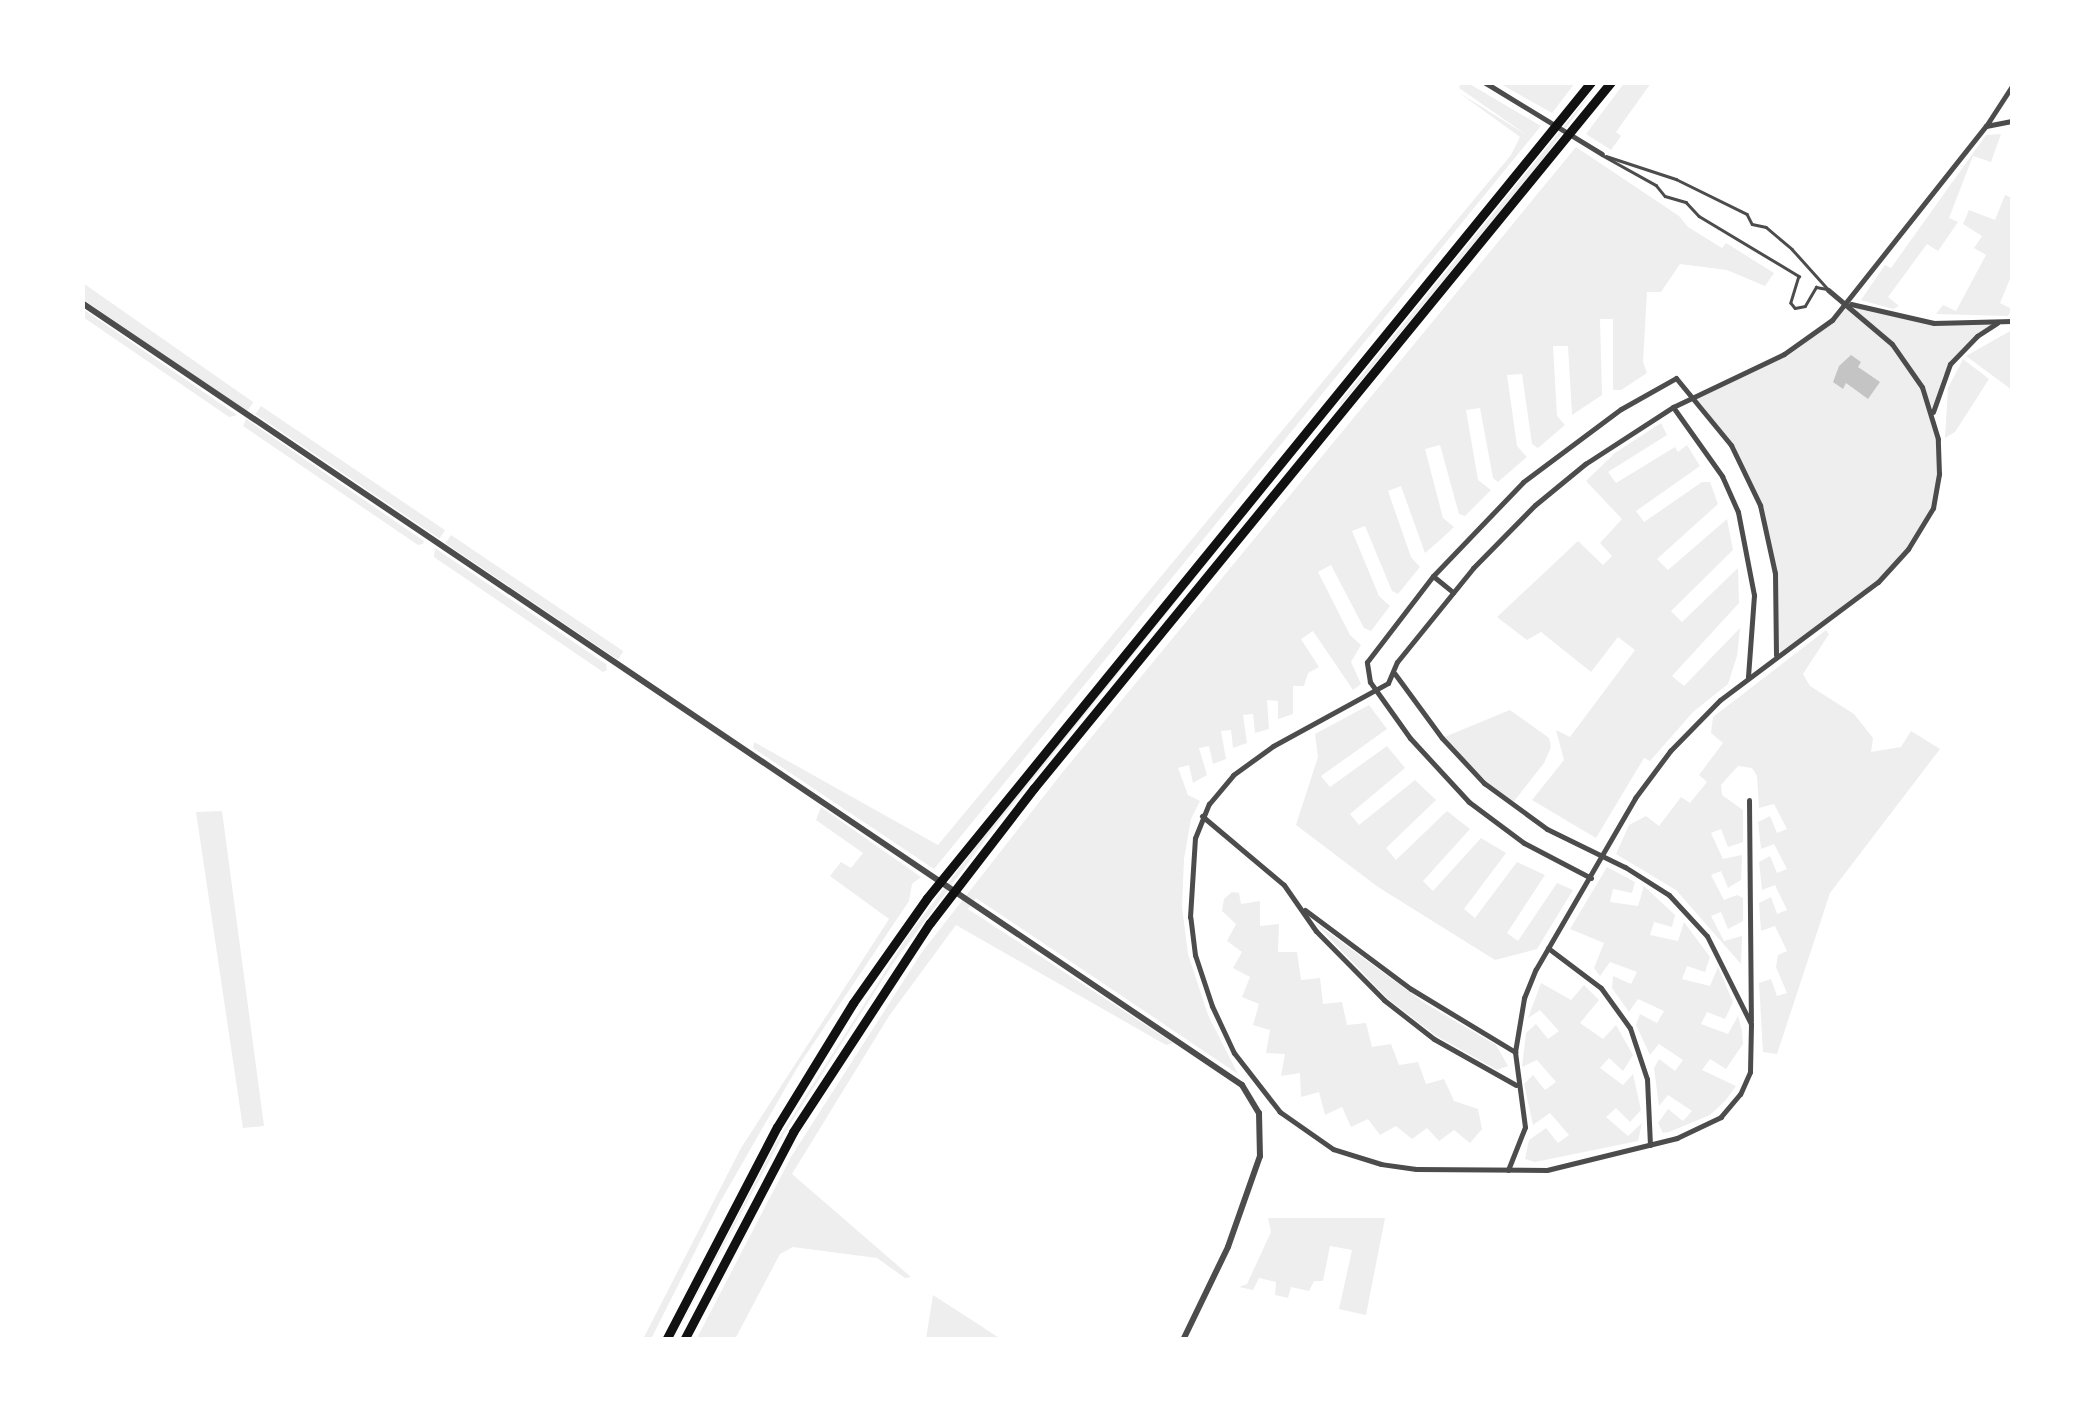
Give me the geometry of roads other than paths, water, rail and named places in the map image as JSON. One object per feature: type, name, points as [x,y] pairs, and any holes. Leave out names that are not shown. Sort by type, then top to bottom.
[{"type":"highway","points":[[666,1340],[764,1150],[854,1004],[927,898],[1591,82]]},
{"type":"highway","points":[[684,1340],[786,1144],[930,923],[1012,816],[1611,82]]},
{"type":"street","points":[[1484,82],[1600,153]]},
{"type":"street","points":[[1751,1024],[1730,974],[1690,915],[1646,879],[1547,829],[1484,783],[1442,738],[1395,674],[1396,662],[1453,592],[1535,505],[1585,464],[1673,407],[1802,344],[1848,303],[1986,126],[2012,86]]},
{"type":"street","points":[[1986,126],[2012,121]]},
{"type":"street","points":[[1508,1170],[1524,1128],[1515,1052],[1524,998],[1602,855],[1670,750],[1748,677],[1878,582],[1927,522],[1939,474],[1933,414],[1904,359],[1848,303],[1828,290]]},
{"type":"street","points":[[82,303],[1242,1085],[1254,1100],[1262,1130],[1260,1156],[1228,1247],[1183,1340]]},
{"type":"street","points":[[1848,303],[1911,320],[2012,321]]},
{"type":"street","points":[[1933,414],[1950,364],[1977,336],[1999,322]]},
{"type":"street","points":[[1592,878],[1524,842],[1469,802],[1410,738],[1376,692],[1368,662],[1433,576],[1523,482],[1621,409],[1676,378],[1694,396],[1741,462],[1760,505],[1774,573],[1776,655]]},
{"type":"street","points":[[1673,407],[1716,466],[1738,512],[1754,595],[1748,677]]},
{"type":"street","points":[[1433,576],[1453,592]]},
{"type":"street","points":[[1395,674],[1376,692],[1254,758],[1220,788],[1202,816],[1194,838],[1189,892],[1195,955],[1212,1006],[1234,1053],[1280,1112],[1334,1149],[1368,1161],[1431,1170],[1547,1170],[1650,1146],[1695,1131],[1731,1107],[1750,1072],[1748,800]]},
{"type":"street","points":[[1202,816],[1259,860],[1302,908],[1316,930],[1384,1000],[1434,1039],[1516,1084]]},
{"type":"street","points":[[1302,908],[1411,989],[1515,1052]]},
{"type":"street","points":[[1548,948],[1601,988],[1630,1028],[1647,1079],[1650,1146]]},
{"type":"lane","points":[[1600,153],[1676,179],[1747,214],[1752,224],[1766,227],[1792,248],[1828,290]]},
{"type":"lane","points":[[1600,153],[1656,185],[1666,196],[1686,202],[1699,216],[1799,276],[1791,304],[1795,308],[1803,308],[1816,288],[1828,290]]}]
